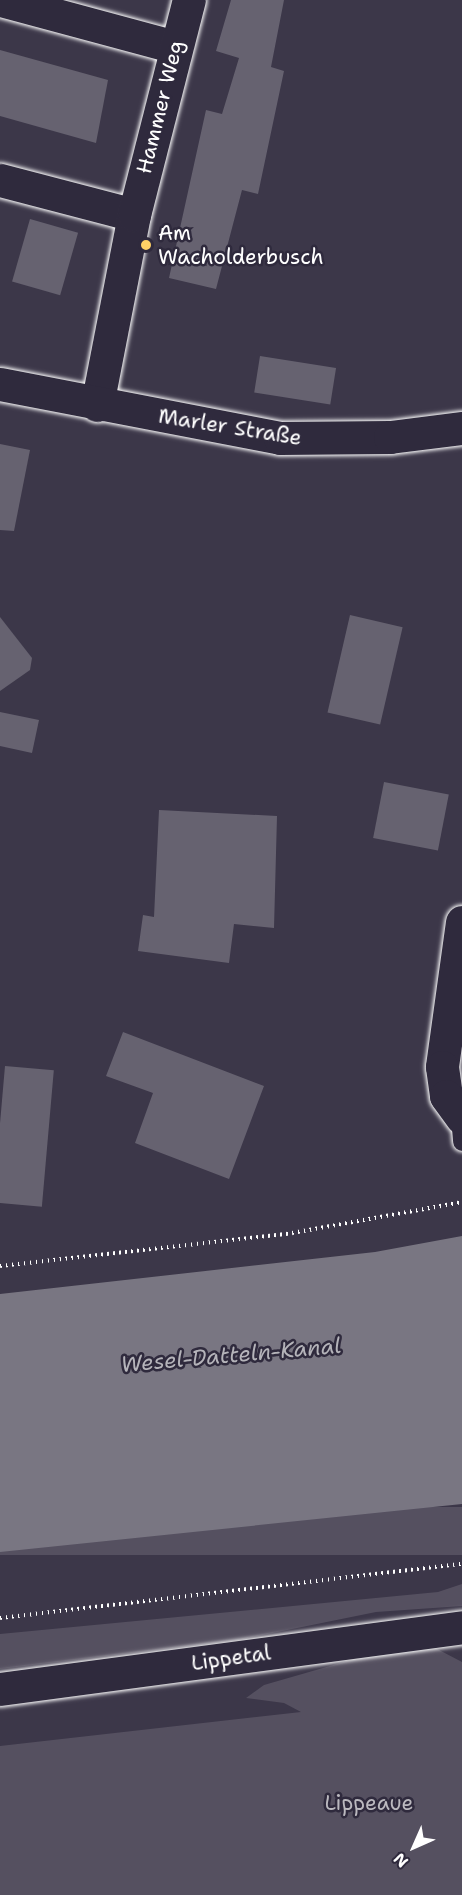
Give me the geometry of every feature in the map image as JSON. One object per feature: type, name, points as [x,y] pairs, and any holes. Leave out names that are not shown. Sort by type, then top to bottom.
[{"type":"street","points":[[1,0],[174,47]]},
{"type":"street","name":"Hammer Weg","points":[[97,405],[134,215],[174,47],[189,0]]},
{"type":"street","points":[[0,180],[134,215]]},
{"type":"street","name":"Marler Straße","points":[[0,384],[97,405],[280,438],[338,440],[462,428]]},
{"type":"street","points":[[462,922],[442,1067],[446,1096],[462,1126]]},
{"type":"street","name":"Lippetal","points":[[0,1689],[462,1627]]},
{"type":"path","points":[[0,1266],[292,1233],[462,1202]]},
{"type":"path","points":[[0,1618],[462,1564]]},
{"type":"green space","points":[[0,1507],[462,1507],[462,1555],[0,1555]]},
{"type":"green space","points":[[462,1584],[462,1606],[376,1612],[238,1640],[0,1669],[0,1634],[438,1592]]},
{"type":"green space","name":"Lippeaue","points":[[420,1640],[462,1662],[462,1895],[0,1895],[0,1746],[301,1712],[284,1703],[246,1698],[264,1685]]},
{"type":"water","name":"Wesel-Datteln-Kanal","points":[[462,1236],[462,1504],[0,1552],[0,1294],[375,1252]]},
{"type":"building","points":[[231,0],[284,0],[271,67],[284,71],[258,194],[242,190],[216,289],[169,278],[206,110],[222,114],[239,58],[216,51]]},
{"type":"building","points":[[0,50],[108,80],[96,143],[0,116]]},
{"type":"building","points":[[30,219],[78,233],[60,295],[12,281]]},
{"type":"building","points":[[260,356],[336,368],[330,405],[254,393]]},
{"type":"building","points":[[0,444],[30,450],[14,531],[0,530]]},
{"type":"building","points":[[350,615],[403,627],[380,725],[328,712]]},
{"type":"building","points":[[0,617],[32,658],[30,670],[0,691]]},
{"type":"building","points":[[0,712],[39,720],[32,753],[0,746]]},
{"type":"building","points":[[384,782],[449,795],[438,851],[373,838]]},
{"type":"building","points":[[159,810],[277,816],[274,928],[234,924],[229,963],[138,951],[143,915],[154,917]]},
{"type":"building","points":[[123,1032],[264,1086],[229,1179],[135,1143],[153,1093],[106,1076]]},
{"type":"building","points":[[5,1066],[54,1070],[42,1207],[0,1203],[0,1123]]},
{"type":"place","name":"Am Wacholderbusch","points":[[146,245]]}]
